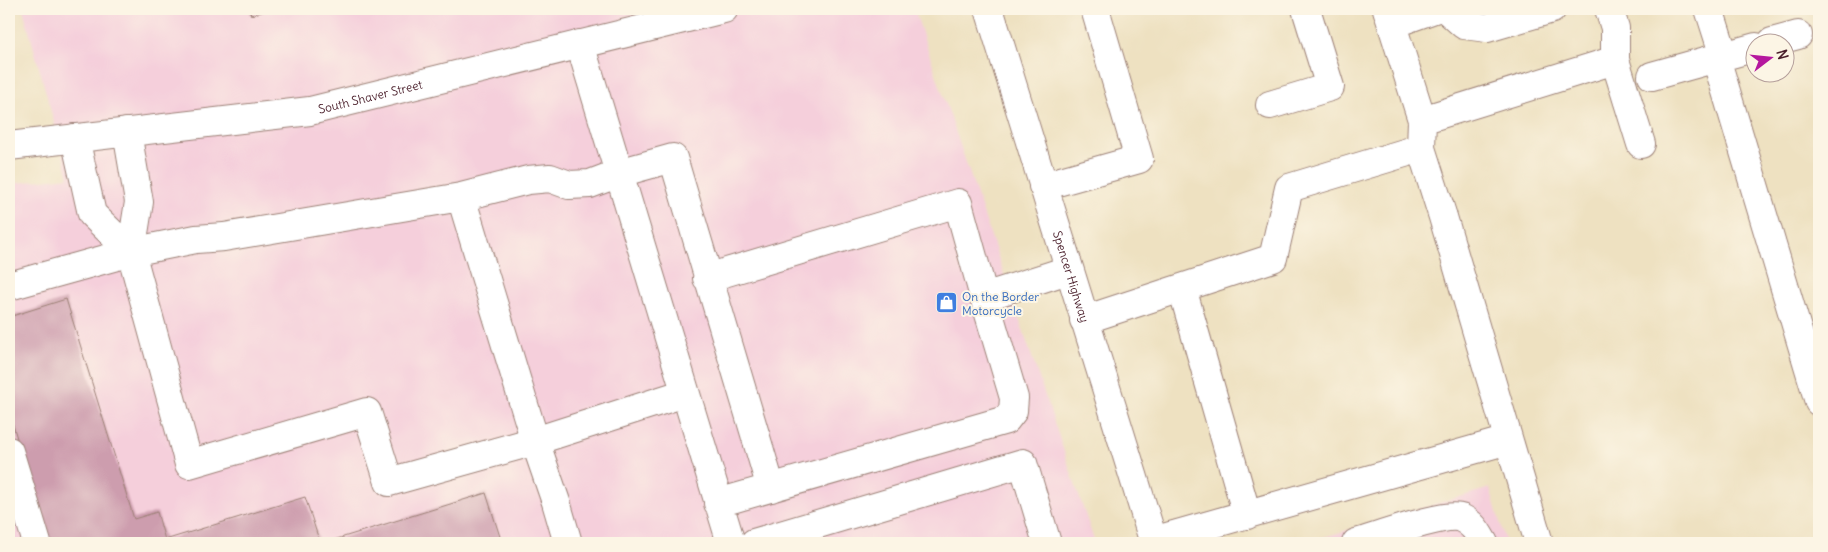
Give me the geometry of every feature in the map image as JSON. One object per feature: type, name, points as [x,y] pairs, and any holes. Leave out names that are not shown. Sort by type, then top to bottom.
[{"type":"main road","name":"South Shaver Street","points":[[9,146],[310,111],[580,44],[683,14],[724,9]]},
{"type":"main road","name":"Spencer Highway","points":[[989,9],[1153,542]]},
{"type":"main road","points":[[1270,105],[1330,87],[1306,9]]},
{"type":"main road","points":[[1434,9],[1390,16],[1422,120],[1421,148],[1539,543]]},
{"type":"main road","points":[[1446,9],[1464,25],[1487,28],[1552,9]]},
{"type":"main road","points":[[1609,9],[1615,28],[1615,60],[1641,144]]},
{"type":"main road","points":[[1709,9],[1720,57],[1819,402]]},
{"type":"main road","points":[[1043,186],[1139,158],[1099,10]]},
{"type":"main road","points":[[580,44],[730,543]]},
{"type":"main road","points":[[1652,76],[1746,50]]},
{"type":"main road","points":[[1422,120],[1615,60]]},
{"type":"main road","points":[[127,132],[140,202],[131,252],[189,464],[367,412],[389,482],[536,441],[685,393]]},
{"type":"main road","points":[[74,138],[92,214],[131,252]]},
{"type":"main road","points":[[1084,320],[1274,258],[1290,188],[1421,148]]},
{"type":"main road","points":[[9,286],[131,252],[196,239],[224,237],[461,197],[528,180],[550,178],[569,185],[590,184],[619,173],[673,158],[707,278],[771,488]]},
{"type":"main road","points":[[461,197],[568,543]]},
{"type":"main road","points":[[707,278],[958,202],[1014,398],[1013,411],[1006,420],[718,503]]},
{"type":"main road","points":[[984,297],[1068,270]]},
{"type":"main road","points":[[1182,288],[1246,515]]},
{"type":"main road","points":[[1153,542],[1508,440]]},
{"type":"main road","points":[[9,451],[37,543]]},
{"type":"main road","points":[[754,543],[1023,463],[1047,543]]},
{"type":"main road","points":[[1356,543],[1442,518],[1460,518],[1476,528],[1484,543]]},
{"type":"shaded area","points":[[23,9],[914,9],[1095,543],[9,543],[9,184],[69,177]]},
{"type":"shaded area","points":[[1490,488],[1506,543],[1304,543]]},
{"type":"building","points":[[249,9],[271,9],[251,15]]},
{"type":"building","points":[[66,299],[134,519],[157,512],[165,540],[305,497],[320,543],[49,543],[9,412],[9,317]]},
{"type":"building","points":[[486,493],[502,543],[324,543]]},
{"type":"place","name":"On the Border Motorcycle","points":[[946,303]]}]
